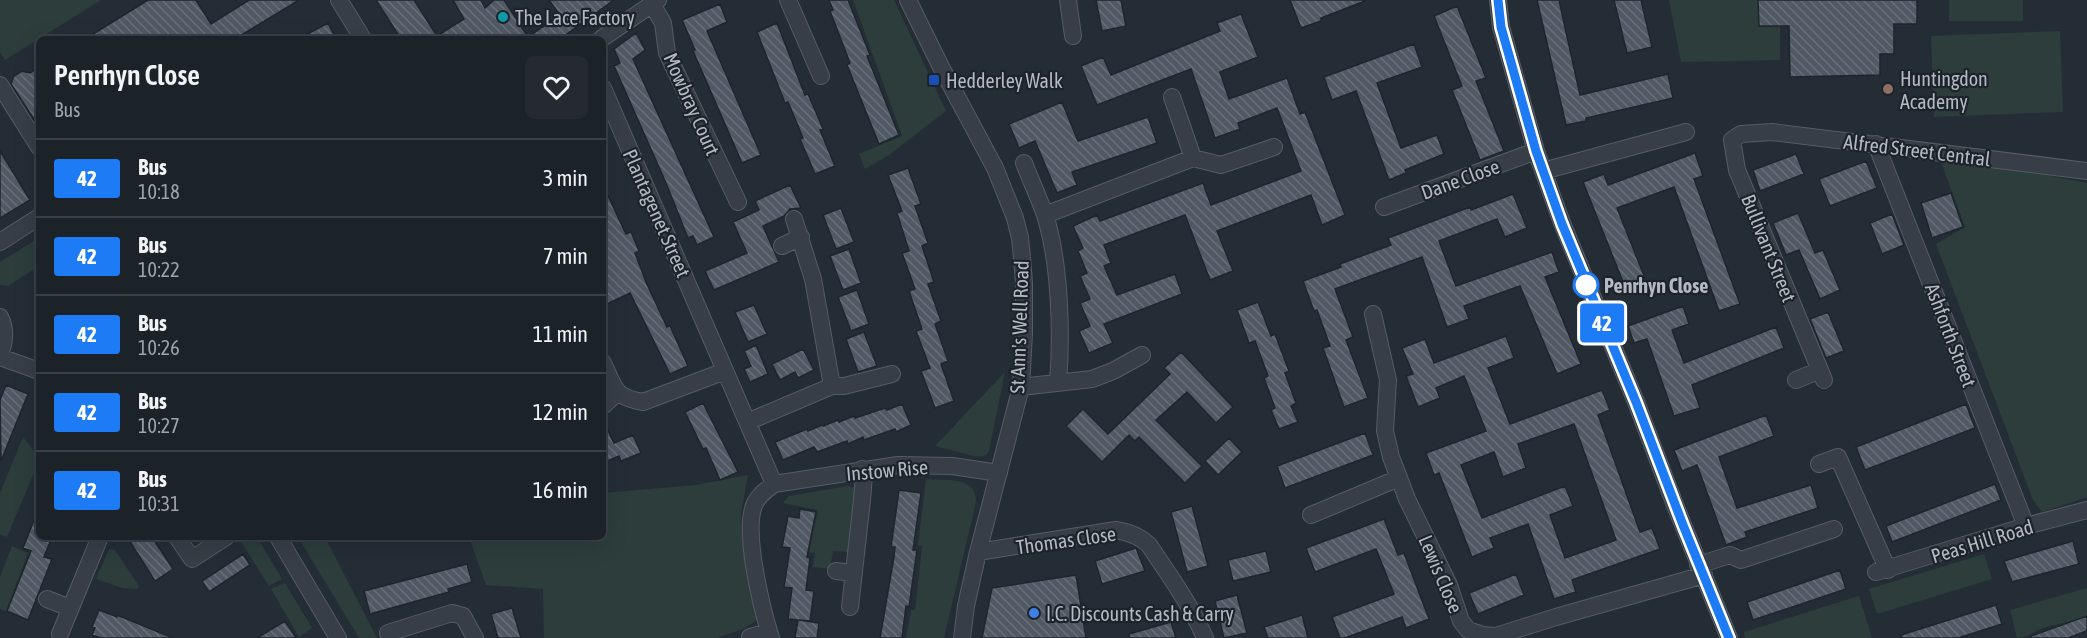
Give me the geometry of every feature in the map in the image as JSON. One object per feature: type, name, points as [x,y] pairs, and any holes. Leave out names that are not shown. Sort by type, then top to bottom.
[{"type":"street","points":[[339,0],[361,36]]},
{"type":"street","points":[[788,0],[821,76]]},
{"type":"street","name":"St Ann's Well Road","points":[[908,0],[944,73],[978,133],[1004,190],[1015,218],[1023,258],[1024,334],[1021,387],[978,552],[966,606],[962,638]]},
{"type":"street","points":[[1068,0],[1073,36]]},
{"type":"street","points":[[1498,0],[1501,27],[1536,151],[1562,224],[1636,402],[1729,638]]},
{"type":"street","points":[[606,36],[655,2]]},
{"type":"street","name":"Mowbray Court","points":[[655,2],[663,23],[667,53],[738,202]]},
{"type":"street","points":[[0,85],[36,142]]},
{"type":"street","name":"Plantagenet Street","points":[[606,95],[774,484]]},
{"type":"street","points":[[1172,97],[1193,158]]},
{"type":"street","points":[[1543,171],[1686,132]]},
{"type":"street","name":"Alfred Street Central","points":[[1748,134],[1772,132],[2087,171]]},
{"type":"street","name":"Bullivant Street","points":[[1748,134],[1741,134],[1732,140],[1737,170],[1822,375],[1796,380]]},
{"type":"street","name":"Ashforth Street","points":[[1876,144],[2026,526]]},
{"type":"street","points":[[1045,215],[1193,158],[1221,165],[1274,147]]},
{"type":"street","name":"Dane Close","points":[[1384,207],[1402,194],[1536,151]]},
{"type":"street","points":[[1024,163],[1045,215],[1055,270],[1059,314],[1058,383]]},
{"type":"street","points":[[1004,190],[1030,179]]},
{"type":"street","points":[[794,219],[813,279],[809,298],[832,386]]},
{"type":"street","points":[[0,242],[36,220]]},
{"type":"street","points":[[782,246],[801,237]]},
{"type":"street","name":"Lewis Close","points":[[1373,314],[1388,380],[1385,431],[1399,478],[1449,585],[1461,621],[1468,630],[1496,636],[1701,570],[1730,555],[1741,560],[1834,529]]},
{"type":"street","points":[[0,317],[3,322],[4,345],[0,355],[36,370]]},
{"type":"street","points":[[712,338],[728,331]]},
{"type":"street","points":[[1021,387],[1092,379],[1113,371],[1142,355]]},
{"type":"street","points":[[606,369],[617,393],[643,402],[725,371]]},
{"type":"street","points":[[748,424],[752,420],[832,386],[844,386],[892,374]]},
{"type":"street","points":[[606,403],[617,393]]},
{"type":"street","name":"Peas Hill Road","points":[[1819,464],[1838,457],[1882,571],[2026,526],[2087,510]]},
{"type":"street","name":"Instow Rise","points":[[774,484],[898,465],[926,464],[999,473]]},
{"type":"street","points":[[850,608],[864,475],[862,469]]},
{"type":"street","points":[[1311,515],[1399,478]]},
{"type":"street","points":[[750,637],[770,635],[760,596],[750,534],[754,506],[761,493],[774,484]]},
{"type":"street","name":"Thomas Close","points":[[978,552],[1116,530],[1126,531],[1149,545],[1199,624],[1205,638]]},
{"type":"street","points":[[60,634],[99,540]]},
{"type":"street","points":[[179,540],[192,559],[221,540]]},
{"type":"street","points":[[280,540],[338,638]]},
{"type":"street","points":[[836,571],[854,573]]},
{"type":"street","points":[[47,599],[70,608]]},
{"type":"street","points":[[388,633],[452,613],[463,616],[475,638]]},
{"type":"shaded area","points":[[0,0],[101,0],[43,36],[36,36],[36,41],[5,60],[0,52]]},
{"type":"shaded area","points":[[853,0],[894,0],[946,111],[889,155],[865,169],[859,154],[902,136]]},
{"type":"shaded area","points":[[1669,0],[1758,0],[1759,26],[1780,26],[1780,60],[1681,62]]},
{"type":"shaded area","points":[[1949,0],[2023,0],[2023,21],[1949,21]]},
{"type":"shaded area","points":[[2060,31],[2063,112],[1934,117],[1931,36]]},
{"type":"shaded area","points":[[1941,162],[1989,164],[2087,183],[2087,497],[2042,512],[2033,500],[1936,244],[1965,227]]},
{"type":"shaded area","points":[[36,240],[36,268],[8,286],[0,285],[0,262]]},
{"type":"shaded area","points":[[1005,372],[989,451],[986,455],[978,457],[935,446]]},
{"type":"shaded area","points":[[23,437],[36,453],[36,468],[7,537],[0,534],[0,493]]},
{"type":"shaded area","points":[[748,475],[741,512],[744,556],[757,620],[743,629],[717,638],[544,638],[543,589],[486,585],[470,540],[606,540],[606,493],[696,485]]},
{"type":"shaded area","points":[[926,479],[965,483],[975,493],[976,502],[944,638],[906,638],[911,610],[915,610],[922,546],[918,545]]},
{"type":"shaded area","points":[[848,486],[856,488],[850,552],[833,551],[830,569],[813,567],[815,553],[809,552],[818,510],[783,503],[789,496]]},
{"type":"shaded area","points":[[240,540],[259,540],[282,579],[269,586]]},
{"type":"shaded area","points":[[300,540],[326,540],[328,543],[377,638],[359,638]]},
{"type":"shaded area","points":[[12,546],[28,553],[6,611],[0,609],[0,577]]},
{"type":"shaded area","points":[[109,549],[115,550],[139,586],[137,589],[123,588],[96,579]]},
{"type":"shaded area","points":[[1984,554],[1992,579],[1877,614],[1869,589]]},
{"type":"shaded area","points":[[285,583],[312,628],[299,637],[271,589]]},
{"type":"shaded area","points":[[2087,588],[2087,616],[2049,626],[2025,637],[2017,638],[2010,610]]},
{"type":"shaded area","points":[[1859,596],[1872,638],[1745,638],[1744,632]]},
{"type":"building","points":[[148,0],[196,0],[211,24],[249,0],[299,0],[240,36],[90,36]]},
{"type":"building","points":[[376,0],[414,0],[437,36],[399,36]]},
{"type":"building","points":[[453,0],[481,0],[485,8],[494,0],[504,0],[527,36],[437,36],[464,19]]},
{"type":"building","points":[[549,0],[614,0],[564,36],[529,36],[560,15]]},
{"type":"building","points":[[829,0],[848,0],[870,55],[867,56],[899,135],[879,144],[847,65],[850,63],[830,11],[833,10]]},
{"type":"building","points":[[1096,0],[1121,0],[1126,26],[1102,31]]},
{"type":"building","points":[[1290,0],[1365,0],[1365,1],[1301,28]]},
{"type":"building","points":[[1537,0],[1559,0],[1580,95],[1668,74],[1673,98],[1586,118],[1586,121],[1566,125]]},
{"type":"building","points":[[1614,0],[1641,0],[1652,47],[1627,53]]},
{"type":"building","points":[[1758,0],[1917,0],[1917,24],[1894,24],[1894,54],[1880,54],[1880,75],[1790,77],[1789,26],[1759,26]]},
{"type":"building","points":[[720,4],[727,22],[707,31],[761,155],[742,163],[693,51],[695,50],[682,20]]},
{"type":"building","points":[[1457,6],[1486,78],[1476,81],[1504,151],[1480,160],[1452,90],[1462,86],[1434,16]]},
{"type":"building","points":[[1241,14],[1258,57],[1220,72],[1229,99],[1287,78],[1300,114],[1305,112],[1345,215],[1322,225],[1311,195],[1217,231],[1233,271],[1210,280],[1185,215],[1104,245],[1111,263],[1104,266],[1117,295],[1175,274],[1182,294],[1104,324],[1113,343],[1089,353],[1079,331],[1090,326],[1080,303],[1090,299],[1080,276],[1087,273],[1078,251],[1083,248],[1073,226],[1097,215],[1100,221],[1203,183],[1211,205],[1301,171],[1277,108],[1238,123],[1240,129],[1215,138],[1191,69],[1097,105],[1081,66],[1103,57],[1111,75],[1220,31],[1217,23]]},
{"type":"building","points":[[328,23],[334,36],[304,36]]},
{"type":"building","points":[[777,23],[805,95],[808,94],[823,129],[820,130],[835,166],[815,174],[800,139],[803,138],[788,102],[785,103],[757,32]]},
{"type":"building","points":[[636,33],[645,50],[633,59],[714,237],[697,245],[693,236],[688,238],[614,66],[620,63],[614,49]]},
{"type":"building","points":[[1414,44],[1422,67],[1377,83],[1401,148],[1437,135],[1444,154],[1405,170],[1406,173],[1389,180],[1356,91],[1332,100],[1324,77]]},
{"type":"building","points":[[36,69],[36,122],[11,84],[14,76],[22,71],[30,73]]},
{"type":"building","points":[[1062,102],[1078,141],[1148,117],[1157,143],[1072,172],[1077,185],[1057,193],[1035,141],[1019,148],[1009,124]]},
{"type":"building","points":[[0,151],[30,200],[0,218]]},
{"type":"building","points":[[1695,153],[1703,176],[1694,179],[1740,304],[1719,311],[1674,187],[1617,208],[1645,278],[1625,287],[1583,182],[1604,174],[1608,185]]},
{"type":"building","points":[[1796,154],[1804,174],[1760,191],[1753,170]]},
{"type":"building","points":[[1866,161],[1877,188],[1830,206],[1819,179]]},
{"type":"building","points":[[908,168],[921,204],[915,206],[928,243],[922,246],[934,282],[928,284],[941,321],[935,324],[948,361],[941,364],[954,401],[935,408],[921,371],[930,368],[916,331],[922,329],[909,291],[915,289],[902,253],[909,251],[897,213],[902,211],[888,175]]},
{"type":"building","points":[[790,185],[801,208],[790,209],[784,216],[763,226],[779,262],[714,290],[705,271],[747,253],[733,222],[759,210],[755,201]]},
{"type":"building","points":[[606,191],[626,234],[631,232],[639,251],[635,253],[646,282],[688,366],[670,374],[630,293],[607,304]]},
{"type":"building","points":[[1951,193],[1963,227],[1932,238],[1921,203]]},
{"type":"building","points":[[1513,194],[1527,228],[1505,237],[1497,219],[1439,241],[1456,286],[1552,252],[1559,272],[1545,277],[1581,364],[1557,374],[1520,286],[1464,306],[1469,319],[1447,327],[1422,257],[1335,289],[1353,337],[1346,340],[1368,398],[1344,407],[1323,348],[1330,346],[1317,310],[1314,311],[1303,281],[1391,245],[1388,238],[1470,207],[1471,210]]},
{"type":"building","points":[[841,208],[854,242],[836,249],[823,215]]},
{"type":"building","points":[[1798,213],[1815,253],[1823,250],[1840,290],[1820,299],[1799,250],[1786,255],[1773,223]]},
{"type":"building","points":[[1892,214],[1904,245],[1882,254],[1870,223]]},
{"type":"building","points":[[849,249],[861,283],[843,290],[830,256]]},
{"type":"building","points":[[857,290],[869,324],[851,331],[838,297]]},
{"type":"building","points":[[1258,302],[1271,336],[1275,334],[1289,371],[1285,373],[1296,403],[1291,406],[1298,422],[1279,429],[1271,410],[1275,408],[1264,378],[1268,376],[1255,341],[1249,343],[1237,310]]},
{"type":"building","points":[[754,305],[767,334],[748,342],[735,312]]},
{"type":"building","points":[[1683,306],[1689,324],[1672,330],[1684,363],[1776,327],[1784,348],[1692,385],[1700,408],[1674,416],[1647,339],[1634,343],[1628,326]]},
{"type":"building","points":[[1828,312],[1844,351],[1826,358],[1810,319]]},
{"type":"building","points":[[864,332],[877,366],[858,372],[846,339]]},
{"type":"building","points":[[1506,336],[1514,358],[1488,368],[1510,424],[1602,390],[1610,410],[1598,415],[1640,532],[1652,528],[1660,549],[1572,580],[1576,592],[1554,599],[1528,524],[1490,538],[1494,548],[1472,557],[1439,473],[1434,475],[1426,453],[1486,431],[1464,376],[1436,388],[1440,398],[1418,407],[1406,376],[1413,374],[1402,348],[1425,339],[1434,363]],"holes":[[[1574,424],[1616,540],[1565,558],[1550,515],[1573,506],[1565,486],[1482,518],[1461,465],[1494,452],[1503,477],[1526,468],[1518,444]]]},
{"type":"building","points":[[756,345],[768,374],[750,382],[744,369],[751,366],[744,351]]},
{"type":"building","points":[[803,349],[814,370],[798,378],[795,372],[780,380],[772,364]]},
{"type":"building","points":[[1181,352],[1233,407],[1216,423],[1187,392],[1156,420],[1202,466],[1185,483],[1139,437],[1135,441],[1129,435],[1102,462],[1066,426],[1083,409],[1108,434],[1170,374],[1164,368]]},
{"type":"building","points":[[6,385],[28,394],[1,461],[0,400]]},
{"type":"building","points":[[703,403],[738,472],[720,480],[706,448],[703,449],[685,412]]},
{"type":"building","points":[[902,404],[911,425],[896,432],[895,429],[864,440],[863,437],[848,444],[847,441],[817,452],[814,447],[783,460],[775,442],[807,429],[808,431],[838,420],[839,422],[854,416],[855,418],[885,408],[887,410]]},
{"type":"building","points":[[1966,404],[1975,428],[1865,470],[1856,447]]},
{"type":"building","points":[[1766,415],[1774,436],[1719,457],[1737,508],[1811,485],[1818,508],[1745,532],[1747,537],[1726,545],[1697,465],[1682,471],[1674,450]]},
{"type":"building","points":[[606,426],[614,443],[633,435],[641,453],[621,461],[619,456],[606,462]]},
{"type":"building","points":[[1365,433],[1373,455],[1285,488],[1277,466]]},
{"type":"building","points":[[1229,438],[1242,452],[1218,475],[1205,461]]},
{"type":"building","points":[[1995,484],[2001,500],[1892,542],[1886,526]]},
{"type":"building","points":[[899,490],[921,493],[913,550],[917,550],[902,638],[880,638],[894,557],[895,547],[891,547]]},
{"type":"building","points":[[1192,506],[1208,566],[1187,572],[1171,512]]},
{"type":"building","points":[[800,509],[816,512],[807,557],[810,558],[806,590],[814,591],[810,621],[799,620],[819,623],[817,638],[795,638],[798,620],[788,619],[792,588],[784,587],[790,548],[782,547],[788,516],[799,518]]},
{"type":"building","points":[[36,515],[36,540],[51,540],[44,557],[52,559],[28,620],[7,611],[31,551],[23,548]]},
{"type":"building","points":[[1384,519],[1398,555],[1404,553],[1429,619],[1406,628],[1402,617],[1340,638],[1332,617],[1394,594],[1376,549],[1315,572],[1306,548]]},
{"type":"building","points":[[129,540],[154,540],[173,569],[155,581]]},
{"type":"building","points":[[2073,541],[2079,564],[2012,582],[2004,561]]},
{"type":"building","points":[[1136,548],[1145,571],[1102,584],[1095,561]]},
{"type":"building","points":[[1266,551],[1271,572],[1233,581],[1228,560]]},
{"type":"building","points":[[243,554],[250,565],[209,592],[202,581]]},
{"type":"building","points":[[467,564],[472,582],[448,589],[449,592],[370,614],[364,591]]},
{"type":"building","points":[[1840,570],[1846,589],[1753,620],[1747,602]]},
{"type":"building","points":[[1516,574],[1524,595],[1478,614],[1469,593]]},
{"type":"building","name":"I.C. Discounts Cash & Carry","points":[[1076,575],[1086,638],[982,638],[992,588]]},
{"type":"building","points":[[1237,595],[1247,633],[1224,638],[1215,601]]},
{"type":"building","points":[[1996,605],[2002,624],[1958,638],[1902,638],[1901,635]]},
{"type":"building","points":[[512,608],[521,638],[498,638],[491,614]]},
{"type":"building","points":[[99,610],[173,638],[101,638],[92,635],[95,628],[92,627]]},
{"type":"building","points":[[1302,615],[1308,638],[1268,638],[1264,627]]},
{"type":"building","points":[[2087,616],[2087,631],[2068,638],[2031,638],[2031,636]]},
{"type":"building","points":[[285,621],[296,638],[257,638]]},
{"type":"building","points":[[1171,622],[1176,638],[1130,638],[1129,634]]},
{"type":"bus line","name":"42","points":[[1498,0],[1501,27],[1536,151],[1562,224],[1636,402],[1698,565],[1729,638]]},
{"type":"place","name":"The Lace Factory","points":[[503,17]]},
{"type":"place","name":"Hedderley Walk","points":[[934,80]]},
{"type":"place","name":"Huntingdon Academy","points":[[1888,89]]},
{"type":"place","name":"Penrhyn Close","points":[[1586,285]]},
{"type":"place","name":"I.C. Discounts Cash & Carry","points":[[1034,613]]}]
